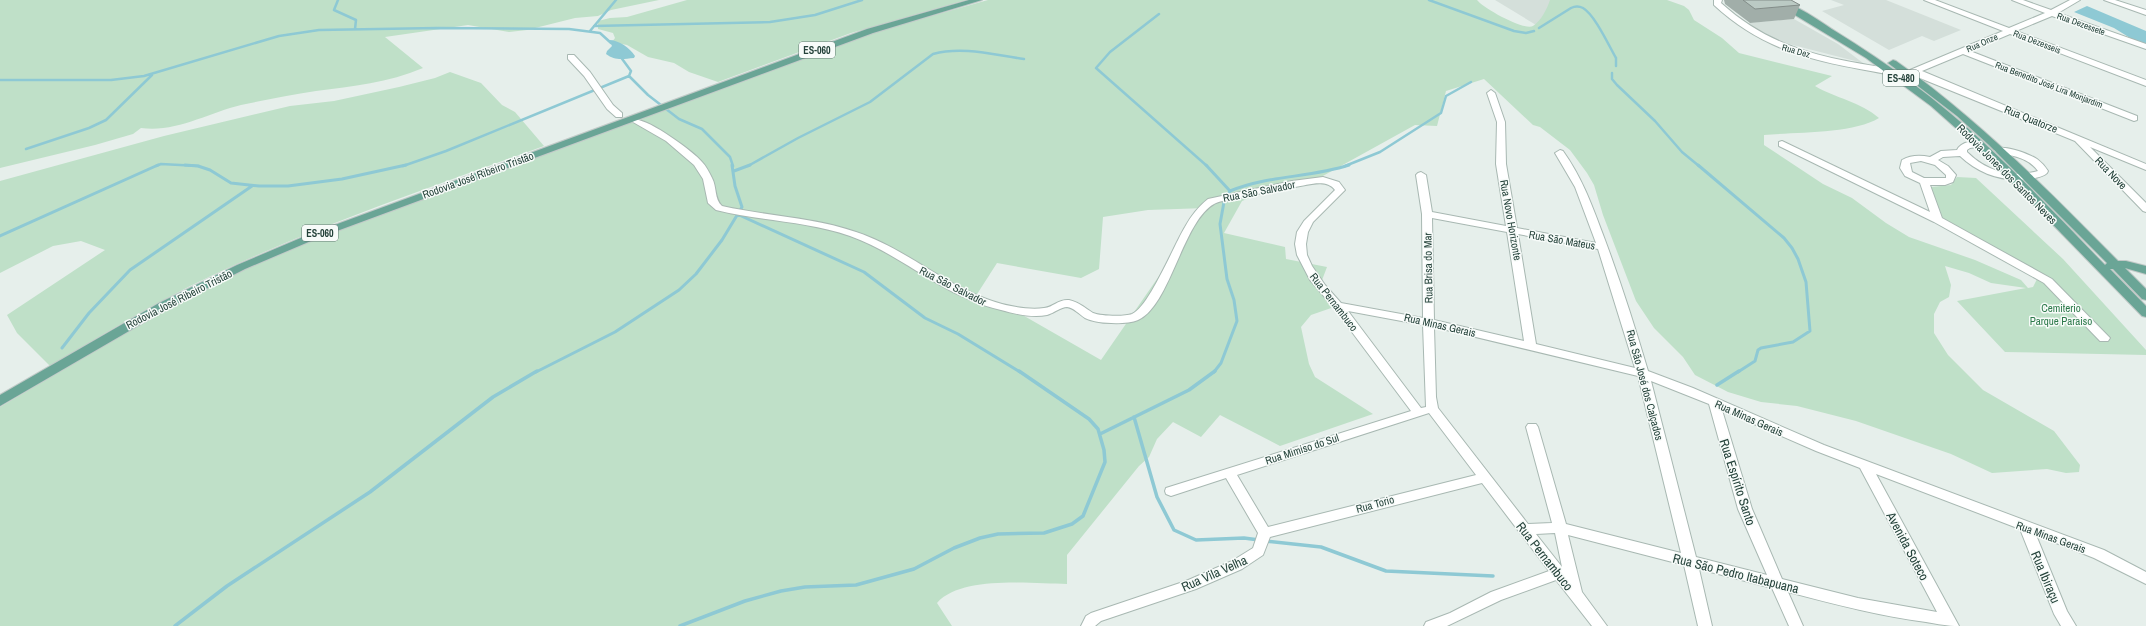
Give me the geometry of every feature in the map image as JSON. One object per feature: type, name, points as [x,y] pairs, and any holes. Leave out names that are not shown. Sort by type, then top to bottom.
[{"type":"main road","name":"Rodovia José Ribeiro Tristão","points":[[0,401],[163,306],[241,267],[314,236],[859,34],[978,0]]},
{"type":"main road","name":"Rodovia Jones dos Santos Neves","points":[[1774,0],[1815,22],[1892,72],[1934,104],[1980,144],[2146,313]]},
{"type":"main road","name":"Rodovia Jones dos Santos Neves","points":[[1786,0],[1912,73],[1999,150],[2146,296]]},
{"type":"main road","points":[[2101,267],[2126,264],[2146,270]]},
{"type":"street","name":"Rua Dez","points":[[1718,0],[1717,3],[1722,9],[1758,36],[1772,44],[1809,55],[1892,72]]},
{"type":"street","name":"Rua Dezesseis","points":[[1928,0],[2146,83]]},
{"type":"street","name":"Rua Dezessete","points":[[2016,0],[2146,47]]},
{"type":"street","name":"Rua Onze","points":[[1912,73],[2052,13],[2076,0]]},
{"type":"street","points":[[2108,0],[2146,13]]},
{"type":"street","name":"Rua Benedito José Lira Monjardim","points":[[1964,51],[2134,118]]},
{"type":"street","points":[[571,57],[587,74],[619,115]]},
{"type":"street","name":"Rua Quatorze","points":[[1912,73],[2076,137],[2146,167]]},
{"type":"street","name":"Rua Novo Horizonte","points":[[1491,93],[1501,122],[1502,164],[1514,231],[1531,347]]},
{"type":"street","name":"Rua São Salvador","points":[[637,122],[669,138],[698,163],[708,179],[715,205],[745,214],[852,234],[879,245],[967,295],[1004,309],[1050,311],[1060,304],[1065,303],[1079,307],[1094,317],[1129,318],[1140,315],[1151,300],[1181,242],[1203,206],[1211,201],[1292,184],[1323,180],[1336,184],[1340,190]]},
{"type":"street","name":"Rua Nove","points":[[2076,137],[2146,209]]},
{"type":"street","points":[[1782,144],[1938,220],[2048,281],[2104,338]]},
{"type":"street","points":[[1962,153],[1962,149],[1968,145],[1980,144]]},
{"type":"street","points":[[1932,160],[1941,154],[1962,153],[1977,167],[2012,177],[2027,177],[2042,173],[2043,171],[2039,165],[2028,158],[2014,152],[1999,150]]},
{"type":"street","name":"Rua São José dos Calçados","points":[[1560,153],[1573,170],[1590,210],[1628,321],[1644,374],[1680,517],[1705,626]]},
{"type":"street","points":[[1914,158],[1932,160],[1945,168],[1951,178],[1947,182],[1924,182],[1907,172],[1904,164],[1907,160],[1914,158]]},
{"type":"street","name":"Rua Brisa do Mar","points":[[1421,175],[1427,214],[1428,322],[1430,397],[1432,410]]},
{"type":"street","points":[[1924,182],[1938,220]]},
{"type":"street","name":"Rua Pernambuco","points":[[1340,190],[1310,220],[1303,230],[1299,245],[1305,264],[1324,292],[1338,306],[1418,412]]},
{"type":"street","name":"Rua São Mateus","points":[[1427,214],[1602,247]]},
{"type":"street","name":"Rua Minas Gerais","points":[[1338,306],[1428,322],[1644,374],[1714,402],[1783,434],[2026,528],[2099,554],[2146,578]]},
{"type":"street","name":"Rua Espírito Santo","points":[[1714,402],[1745,509],[1779,583],[1796,626]]},
{"type":"street","name":"Rua Pernambuco","points":[[1432,410],[1600,626]]},
{"type":"street","name":"Rua Mimiso do Sul","points":[[1171,491],[1418,412],[1432,410]]},
{"type":"street","points":[[1532,427],[1560,528],[1576,594]]},
{"type":"street","name":"Avenida Soteco","points":[[1865,466],[1949,622]]},
{"type":"street","points":[[1229,473],[1265,533]]},
{"type":"street","name":"Rua Torio","points":[[1265,533],[1456,484],[1485,478]]},
{"type":"street","name":"Rua São Pedro Itabapuana","points":[[1525,529],[1560,528],[1877,608],[1949,622]]},
{"type":"street","name":"Rua Ibiraçu","points":[[2026,528],[2056,602],[2069,626]]},
{"type":"street","name":"Rua Vila Velha","points":[[1088,626],[1091,620],[1096,617],[1191,585],[1237,565],[1258,551],[1265,533]]},
{"type":"street","points":[[1431,626],[1455,617],[1496,596],[1559,573]]},
{"type":"shaded area","points":[[1495,0],[1572,0],[1546,31]]},
{"type":"shaded area","points":[[1831,0],[1886,0],[1961,30],[1934,41],[1922,36],[1889,50],[1822,11],[1844,5]]},
{"type":"shaded area","points":[[1794,19],[1838,44],[1863,63],[1789,44],[1769,36],[1747,23]]},
{"type":"green space","points":[[0,0],[659,0],[611,10],[598,16],[575,18],[527,30],[509,32],[468,25],[385,37],[423,68],[384,81],[241,105],[166,128],[141,128],[133,134],[95,145],[0,168]]},
{"type":"green space","points":[[687,0],[966,0],[851,33],[718,82],[689,72],[674,63],[648,57],[627,45],[612,42],[615,38],[613,33],[598,29],[598,21],[610,18],[627,17]]},
{"type":"green space","name":"Cemiterio Parque Paraiso","points":[[988,0],[1477,0],[1504,18],[1528,27],[1533,26],[1539,21],[1550,0],[1667,0],[1684,6],[1689,10],[1694,20],[1722,38],[1739,53],[1832,76],[1815,86],[1864,108],[1879,118],[1868,123],[1839,130],[1764,135],[1764,145],[1823,184],[1852,198],[1886,223],[1909,237],[1975,260],[2021,280],[2028,288],[2033,287],[2039,275],[1944,222],[1931,187],[1951,185],[1957,177],[1976,178],[2063,259],[2146,350],[2146,355],[2005,352],[1957,301],[2026,288],[1991,283],[1969,273],[1945,266],[1951,285],[1949,297],[1940,302],[1934,314],[1934,333],[1948,355],[1983,390],[2054,431],[2080,465],[2079,472],[2066,473],[2047,469],[1992,473],[1951,454],[1856,421],[1797,406],[1761,402],[1728,392],[1695,375],[1683,357],[1654,328],[1636,301],[1603,215],[1594,185],[1570,150],[1540,127],[1533,125],[1484,79],[1446,91],[1437,126],[1415,125],[1321,177],[1285,183],[1242,201],[1224,233],[1285,247],[1286,259],[1327,267],[1319,288],[1337,306],[1311,315],[1301,327],[1309,364],[1315,377],[1373,414],[1280,446],[1220,415],[1201,437],[1173,422],[1157,439],[1149,457],[1139,466],[1067,555],[1067,584],[998,583],[963,588],[948,594],[937,603],[952,626],[0,626],[0,407],[183,299],[258,263],[337,230],[857,37]],"holes":[[[1206,208],[1101,360],[1019,313],[972,302],[997,263],[1081,278],[1099,269],[1103,217],[1148,210]]]},
{"type":"green space","points":[[450,72],[481,83],[502,105],[515,112],[544,146],[376,207],[252,257],[190,286],[129,319],[50,366],[17,333],[7,315],[105,250],[81,241],[53,246],[0,273],[0,181],[164,136],[290,106],[334,101],[399,87],[435,78]]},
{"type":"water","points":[[2087,6],[2146,31],[2146,45],[2135,41],[2114,28],[2074,12]]},
{"type":"water","points":[[609,40],[617,41],[627,47],[635,56],[634,58],[616,59],[606,54],[612,46]]},
{"type":"building","points":[[1743,0],[1791,0],[1800,5],[1755,9]]},
{"type":"waterway","points":[[338,0],[334,10],[356,20],[355,29]]},
{"type":"waterway","points":[[594,26],[616,0]]},
{"type":"waterway","points":[[594,26],[770,22],[815,15],[862,0]]},
{"type":"waterway","points":[[1429,0],[1514,31],[1526,33],[1534,31]]},
{"type":"waterway","points":[[1539,28],[1571,8],[1577,6],[1583,8],[1592,17],[1601,31],[1616,58],[1616,66]]},
{"type":"waterway","points":[[1159,14],[1110,52],[1096,68],[1207,166]]},
{"type":"waterway","points":[[590,31],[594,26]]},
{"type":"waterway","points":[[0,80],[111,80],[144,76],[279,36],[319,30],[437,28],[569,29],[600,33],[611,43]]},
{"type":"waterway","points":[[749,165],[798,138],[870,102],[933,54],[967,51],[1024,59]]},
{"type":"waterway","points":[[620,56],[631,71],[629,76]]},
{"type":"waterway","points":[[1612,73],[1612,79],[1617,85],[1655,121],[1682,152],[1699,166]]},
{"type":"waterway","points":[[26,149],[89,128],[106,120],[152,75]]},
{"type":"waterway","points":[[406,165],[446,151],[629,76]]},
{"type":"waterway","points":[[629,76],[648,95],[679,119],[702,129],[730,157],[733,166]]},
{"type":"waterway","points":[[1345,166],[1380,152],[1441,113],[1446,96],[1471,82]]},
{"type":"waterway","points":[[156,166],[161,164],[196,166]]},
{"type":"waterway","points":[[0,236],[158,165]]},
{"type":"waterway","points":[[185,165],[196,166]]},
{"type":"waterway","points":[[196,166],[210,170],[231,183],[259,186],[288,186],[342,179],[406,165]]},
{"type":"waterway","points":[[732,165],[735,186],[742,207],[738,214]]},
{"type":"waterway","points":[[734,171],[749,165]]},
{"type":"waterway","points":[[1230,191],[1259,182],[1319,172],[1349,165]]},
{"type":"waterway","points":[[1698,165],[1784,238],[1798,259],[1806,282],[1810,331],[1793,342],[1761,348],[1758,350],[1755,361],[1738,372]]},
{"type":"waterway","points":[[1207,166],[1230,191]]},
{"type":"waterway","points":[[62,348],[89,313],[130,270],[252,186]]},
{"type":"waterway","points":[[1214,371],[1221,363],[1237,321],[1234,300],[1227,279],[1220,224],[1224,202],[1230,191]]},
{"type":"waterway","points":[[536,372],[615,332],[679,290],[696,274],[722,240],[738,214]]},
{"type":"waterway","points":[[738,214],[864,272],[925,318],[958,334],[1020,372]]},
{"type":"waterway","points":[[175,626],[227,586],[370,492],[493,397],[537,371]]},
{"type":"waterway","points":[[680,626],[745,601],[781,591],[805,587],[856,585],[914,569],[954,548],[980,538],[998,534],[1044,533],[1072,524],[1083,516],[1105,462],[1104,450],[1098,429],[1089,419],[1019,371]]},
{"type":"waterway","points":[[1134,417],[1189,390],[1214,371]]},
{"type":"waterway","points":[[1717,385],[1739,371]]},
{"type":"waterway","points":[[1100,434],[1134,417]]},
{"type":"waterway","points":[[1134,417],[1157,497],[1174,530],[1196,540],[1244,538],[1259,540]]},
{"type":"waterway","points":[[1265,541],[1321,547],[1386,571],[1493,576]]}]
